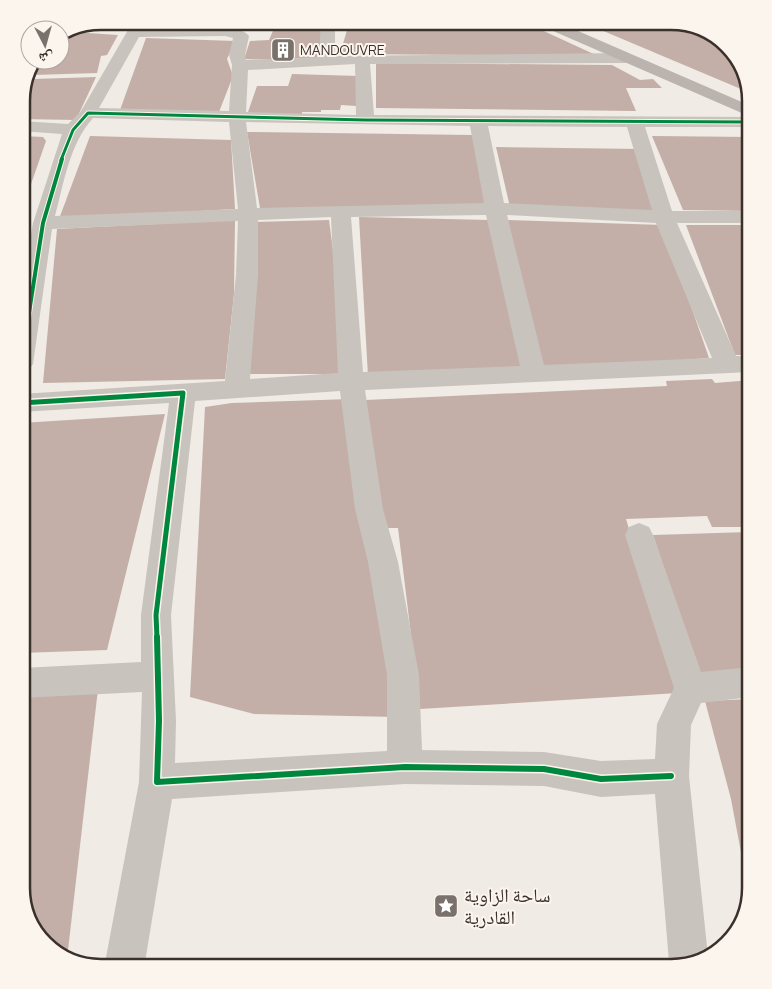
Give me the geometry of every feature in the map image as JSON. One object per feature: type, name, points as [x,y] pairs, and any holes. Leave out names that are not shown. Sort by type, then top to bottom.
[{"type":"main road","points":[[562,30],[742,108]]},
{"type":"main road","points":[[596,30],[742,96]]},
{"type":"street","points":[[30,306],[43,223],[65,148],[73,130],[88,113],[136,30]]},
{"type":"street","points":[[196,30],[234,32],[241,36],[236,56],[240,65],[237,117],[248,214],[247,275],[237,388]]},
{"type":"street","points":[[327,61],[328,30]]},
{"type":"street","points":[[361,58],[365,86],[365,120]]},
{"type":"street","points":[[240,65],[361,58],[625,58]]},
{"type":"street","points":[[88,113],[365,120],[478,119],[742,122]]},
{"type":"street","points":[[478,119],[495,209],[534,375]]},
{"type":"street","points":[[30,402],[352,380],[534,375],[739,365],[664,217],[634,120]]},
{"type":"street","points":[[30,127],[73,130]]},
{"type":"street","points":[[43,223],[341,211],[495,209],[664,217],[742,216]]},
{"type":"street","points":[[341,211],[352,380],[369,509],[383,562],[404,675],[405,767]]},
{"type":"street","points":[[126,959],[157,782],[158,676],[156,615],[183,393]]},
{"type":"street","points":[[639,536],[692,689],[674,724],[671,776],[680,888],[688,957]]},
{"type":"street","points":[[30,683],[158,676]]},
{"type":"street","points":[[692,689],[742,683]]},
{"type":"street","points":[[157,782],[405,767],[544,769],[601,779],[671,776]]},
{"type":"building","name":"MANDOUVRE","points":[[273,30],[324,30],[316,61],[244,59],[250,41],[269,40]]},
{"type":"building","points":[[347,30],[542,30],[598,56],[340,54]]},
{"type":"building","points":[[601,30],[675,30],[694,34],[718,48],[724,54],[735,70],[741,89]]},
{"type":"building","points":[[78,34],[118,35],[107,55],[101,56],[97,73],[35,75],[37,70],[70,70],[70,38]]},
{"type":"building","points":[[146,38],[235,41],[227,59],[233,76],[219,112],[120,110]]},
{"type":"building","points":[[376,63],[612,65],[640,80],[653,79],[662,88],[626,88],[636,111],[376,108]]},
{"type":"building","points":[[292,74],[358,76],[356,106],[341,105],[340,110],[302,112],[302,115],[255,117],[248,112],[257,86],[288,86]]},
{"type":"building","points":[[96,77],[76,120],[30,119],[30,97],[34,79]]},
{"type":"building","points":[[247,132],[472,135],[487,208],[260,208]]},
{"type":"building","points":[[30,136],[43,137],[46,141],[30,187]]},
{"type":"building","points":[[90,136],[231,140],[235,209],[59,219]]},
{"type":"building","points":[[652,136],[742,137],[742,211],[683,210]]},
{"type":"building","points":[[496,147],[641,149],[656,211],[510,207]]},
{"type":"building","points":[[359,217],[489,220],[523,373],[368,376]]},
{"type":"building","points":[[235,220],[234,294],[225,379],[43,383],[57,229]]},
{"type":"building","points":[[329,220],[349,374],[246,374],[254,222]]},
{"type":"building","points":[[506,220],[663,225],[709,358],[542,371]]},
{"type":"building","points":[[686,225],[742,225],[742,355],[735,355]]},
{"type":"building","points":[[712,379],[715,383],[742,381],[742,527],[712,527],[707,516],[626,519],[678,693],[420,709],[398,528],[380,528],[366,400],[667,386],[666,381]]},
{"type":"building","points":[[350,399],[397,717],[254,714],[190,697],[205,407],[232,403]]},
{"type":"building","points":[[165,414],[107,650],[30,653],[30,422]]},
{"type":"building","points":[[742,532],[742,676],[701,680],[653,535]]},
{"type":"building","points":[[98,689],[68,951],[48,935],[37,919],[31,902],[30,693]]},
{"type":"building","points":[[742,699],[742,858],[731,799],[705,701]]},
{"type":"cycle path","points":[[30,306],[43,223],[65,148],[73,130],[88,113],[365,120],[742,122]]},
{"type":"cycle path","points":[[30,402],[183,393],[156,615],[159,721],[157,782],[405,767],[544,769],[601,779],[671,776]]},
{"type":"place","name":"MANDOUVRE","points":[[283,50]]},
{"type":"place","name":"ساحة الزاوية القادرية","points":[[446,906]]}]
